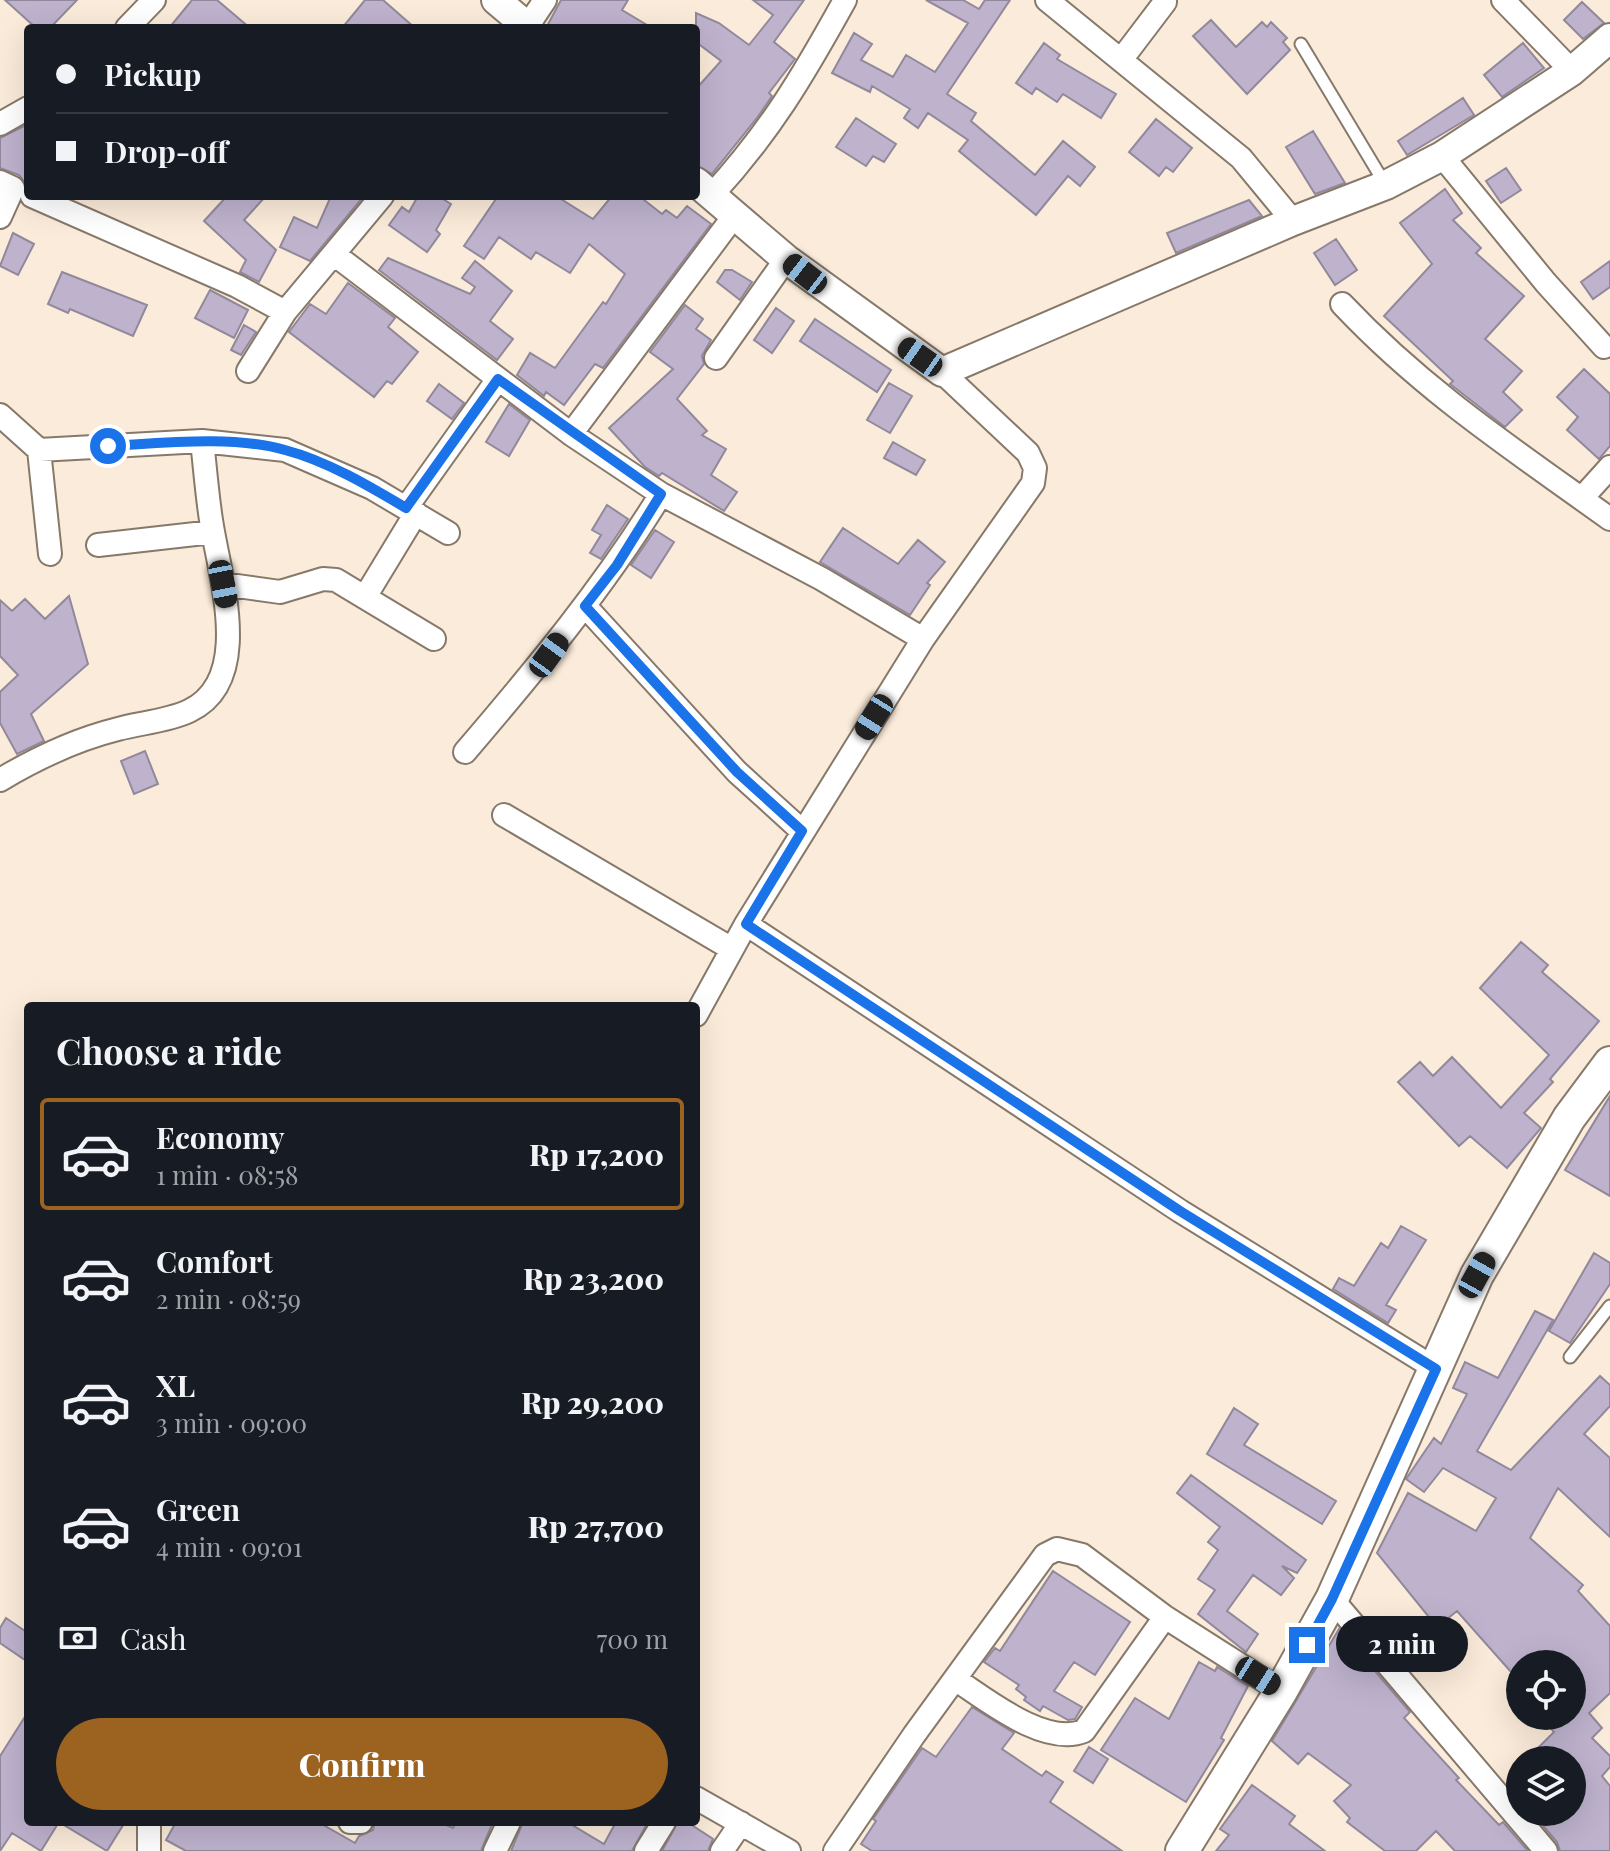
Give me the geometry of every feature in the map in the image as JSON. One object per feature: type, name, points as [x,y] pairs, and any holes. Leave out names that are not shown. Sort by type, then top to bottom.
[{"type":"main road","points":[[1182,1851],[1281,1691],[1332,1599],[1477,1275],[1530,1180],[1578,1105],[1610,1063]]},
{"type":"street","points":[[131,24],[154,0]]},
{"type":"street","points":[[496,0],[521,24]]},
{"type":"street","points":[[525,24],[545,0]]},
{"type":"street","points":[[700,1008],[802,831],[923,639],[1033,483],[1035,468],[1028,453],[942,372],[786,259],[704,189],[747,157],[788,102],[845,0]]},
{"type":"street","points":[[1503,0],[1572,71]]},
{"type":"street","points":[[1121,60],[1165,2]]},
{"type":"street","points":[[1061,4],[1121,60],[1241,158],[1293,221]]},
{"type":"street","points":[[942,372],[1293,221],[1386,185],[1442,156],[1572,71],[1610,38]]},
{"type":"street","points":[[0,124],[24,110]]},
{"type":"street","points":[[1442,156],[1546,283],[1604,347]]},
{"type":"street","points":[[0,217],[18,190]]},
{"type":"street","points":[[41,200],[237,286],[285,312]]},
{"type":"street","points":[[248,371],[285,312],[379,200]]},
{"type":"street","points":[[571,434],[734,216]]},
{"type":"street","points":[[335,255],[571,434],[661,494],[822,579],[923,639]]},
{"type":"street","points":[[716,358],[786,259]]},
{"type":"street","points":[[1342,304],[1369,332],[1469,420],[1610,519]]},
{"type":"street","points":[[365,597],[411,511],[498,379]]},
{"type":"street","points":[[0,415],[39,450],[50,554]]},
{"type":"street","points":[[0,780],[21,767],[113,730],[188,712],[214,694],[224,663],[228,607],[213,532],[202,441]]},
{"type":"street","points":[[39,450],[202,441],[285,450],[372,488],[448,533]]},
{"type":"street","points":[[1582,498],[1610,467]]},
{"type":"street","points":[[465,752],[549,655],[617,565],[661,494]]},
{"type":"street","points":[[98,545],[213,532]]},
{"type":"street","points":[[223,584],[280,592],[323,579],[336,580],[434,639]]},
{"type":"street","points":[[585,606],[737,772],[802,831]]},
{"type":"street","points":[[504,815],[732,949]]},
{"type":"street","points":[[746,924],[1180,1211],[1436,1369]]},
{"type":"street","points":[[835,1851],[1045,1555],[1057,1549],[1082,1555],[1165,1617],[1281,1691]]},
{"type":"street","points":[[1332,1599],[1546,1851]]},
{"type":"street","points":[[955,1679],[1033,1726],[1068,1738],[1084,1731],[1165,1617]]},
{"type":"street","points":[[700,1800],[789,1851]]},
{"type":"street","points":[[722,1851],[741,1823]]},
{"type":"street","points":[[149,1826],[149,1851]]},
{"type":"street","points":[[495,1851],[507,1826]]},
{"type":"street","points":[[646,1851],[662,1826]]},
{"type":"lane","points":[[1301,44],[1386,185]]},
{"type":"lane","points":[[1570,1357],[1610,1306]]},
{"type":"building","points":[[5,0],[77,0],[54,24],[32,24]]},
{"type":"building","points":[[192,0],[217,0],[245,24],[172,24]]},
{"type":"building","points":[[365,0],[383,0],[410,24],[345,24]]},
{"type":"building","points":[[561,0],[628,0],[622,10],[645,24],[548,24]]},
{"type":"building","points":[[753,0],[804,0],[774,42],[795,59],[769,93],[772,96],[757,118],[712,174],[700,167],[700,85],[721,61],[700,45],[700,24],[696,24],[696,13],[719,23],[749,45],[773,15]]},
{"type":"building","points":[[926,0],[963,0],[979,9],[985,0],[1010,0],[947,94],[976,113],[971,121],[1035,175],[1063,141],[1095,167],[1080,186],[1068,176],[1036,215],[959,151],[968,140],[928,113],[918,128],[904,118],[910,109],[872,86],[870,92],[832,73],[854,33],[872,44],[861,60],[893,77],[906,55],[935,72],[968,23]]},
{"type":"building","points":[[1582,2],[1604,23],[1583,39],[1564,20]]},
{"type":"building","points":[[1211,20],[1236,47],[1262,22],[1267,27],[1271,22],[1287,38],[1283,42],[1290,50],[1247,94],[1193,36]]},
{"type":"building","points":[[1044,43],[1060,55],[1057,59],[1116,94],[1101,118],[1063,94],[1057,102],[1036,88],[1032,94],[1016,83]]},
{"type":"building","points":[[1523,43],[1544,68],[1502,97],[1484,75]]},
{"type":"building","points":[[1463,98],[1474,115],[1407,155],[1398,141]]},
{"type":"building","points":[[856,118],[896,144],[884,162],[873,156],[866,166],[836,147]]},
{"type":"building","points":[[1156,119],[1192,148],[1173,172],[1166,167],[1159,176],[1129,152]]},
{"type":"building","points":[[24,126],[24,181],[19,175],[0,168],[0,138]]},
{"type":"building","points":[[1313,131],[1345,183],[1315,194],[1286,147]]},
{"type":"building","points":[[1506,168],[1521,190],[1501,203],[1486,181]]},
{"type":"building","points":[[1445,189],[1462,213],[1453,220],[1481,248],[1476,253],[1524,296],[1485,339],[1522,371],[1503,392],[1522,410],[1505,427],[1450,384],[1453,381],[1384,316],[1432,264],[1400,223]]},
{"type":"building","points":[[223,200],[262,200],[244,220],[276,250],[259,282],[240,272],[246,260],[204,221]]},
{"type":"building","points":[[329,200],[361,200],[310,261],[280,247],[294,217],[317,228]]},
{"type":"building","points":[[416,200],[444,200],[451,204],[436,230],[440,234],[427,252],[389,225],[402,207],[409,212]]},
{"type":"building","points":[[495,200],[562,200],[593,219],[609,200],[644,200],[662,214],[666,210],[677,218],[687,206],[711,224],[603,368],[595,364],[564,405],[546,392],[544,396],[517,375],[530,353],[555,368],[603,302],[606,304],[625,274],[589,244],[570,273],[536,252],[531,259],[499,237],[484,259],[464,246]]},
{"type":"building","points":[[1249,200],[1262,216],[1176,253],[1167,233]]},
{"type":"building","points":[[13,233],[34,244],[18,275],[0,266]]},
{"type":"building","points":[[1336,239],[1357,270],[1335,285],[1314,253]]},
{"type":"building","points":[[388,258],[470,294],[475,287],[462,278],[475,261],[512,291],[490,321],[513,339],[497,360],[379,270]]},
{"type":"building","points":[[1610,261],[1610,287],[1593,299],[1581,282]]},
{"type":"building","points":[[725,270],[732,270],[752,282],[740,300],[717,282]]},
{"type":"building","points":[[62,272],[147,305],[133,336],[70,309],[68,313],[48,304]]},
{"type":"building","points":[[348,283],[395,318],[388,327],[418,352],[392,384],[387,381],[374,397],[289,332],[310,304],[326,314]]},
{"type":"building","points":[[210,290],[248,310],[234,338],[195,318]]},
{"type":"building","points":[[685,305],[703,319],[696,329],[711,340],[702,356],[704,364],[677,399],[707,431],[702,435],[726,449],[711,475],[737,492],[724,511],[662,473],[659,476],[645,467],[609,428],[673,369],[650,352]]},
{"type":"building","points":[[776,308],[794,321],[772,353],[754,340]]},
{"type":"building","points":[[815,319],[891,370],[877,392],[800,341]]},
{"type":"building","points":[[244,325],[256,332],[241,355],[231,350]]},
{"type":"building","points":[[1584,369],[1610,394],[1610,446],[1599,459],[1567,430],[1578,417],[1557,397]]},
{"type":"building","points":[[889,383],[912,396],[890,433],[867,420]]},
{"type":"building","points":[[439,384],[464,403],[452,419],[427,401]]},
{"type":"building","points":[[509,404],[530,420],[509,456],[486,442]]},
{"type":"building","points":[[893,442],[925,460],[916,475],[884,458]]},
{"type":"building","points":[[607,505],[628,519],[601,559],[590,553],[601,535],[592,530]]},
{"type":"building","points":[[843,528],[898,564],[918,540],[945,562],[927,583],[930,585],[910,615],[820,562]]},
{"type":"building","points":[[655,530],[674,542],[651,578],[631,565]]},
{"type":"building","points":[[69,596],[88,664],[31,714],[44,741],[17,754],[0,723],[0,692],[18,675],[0,656],[0,600],[12,611],[25,599],[45,619]]},
{"type":"building","points":[[145,751],[158,784],[134,794],[121,761]]},
{"type":"building","points":[[1521,942],[1548,965],[1542,972],[1599,1021],[1550,1079],[1553,1082],[1524,1113],[1541,1128],[1507,1168],[1470,1136],[1459,1146],[1398,1082],[1420,1062],[1433,1076],[1452,1057],[1501,1108],[1549,1055],[1480,988]]},
{"type":"building","points":[[1610,1096],[1610,1196],[1565,1170]]},
{"type":"building","points":[[1401,1226],[1426,1240],[1386,1305],[1396,1310],[1388,1323],[1333,1289],[1339,1278],[1354,1286],[1381,1243],[1388,1248]]},
{"type":"building","points":[[1594,1253],[1610,1263],[1610,1284],[1570,1343],[1549,1331]]},
{"type":"building","points":[[1535,1311],[1553,1320],[1477,1451],[1511,1470],[1600,1376],[1610,1385],[1610,1406],[1584,1434],[1610,1458],[1610,1537],[1558,1488],[1530,1538],[1583,1585],[1578,1591],[1610,1626],[1610,1693],[1589,1713],[1602,1728],[1592,1738],[1610,1756],[1610,1767],[1602,1776],[1610,1786],[1610,1851],[1560,1851],[1557,1842],[1543,1826],[1586,1826],[1586,1746],[1540,1746],[1554,1732],[1552,1730],[1586,1730],[1586,1650],[1506,1650],[1506,1666],[1457,1611],[1437,1627],[1377,1553],[1408,1493],[1476,1531],[1496,1498],[1443,1468],[1424,1492],[1406,1479],[1434,1438],[1441,1444],[1467,1394],[1453,1388],[1465,1362],[1498,1378]]},
{"type":"building","points":[[1234,1408],[1258,1424],[1244,1445],[1336,1501],[1322,1524],[1207,1454]]},
{"type":"building","points":[[1191,1475],[1306,1560],[1297,1573],[1282,1566],[1294,1578],[1281,1595],[1253,1575],[1227,1611],[1258,1634],[1246,1652],[1198,1614],[1215,1590],[1198,1579],[1218,1550],[1208,1542],[1220,1527],[1177,1493]]},
{"type":"building","points":[[1053,1571],[1130,1622],[1095,1675],[1074,1662],[1054,1691],[1082,1707],[1075,1719],[1068,1720],[1043,1706],[1040,1711],[1024,1700],[1026,1697],[1016,1689],[1019,1685],[984,1662],[995,1648],[1000,1651]]},
{"type":"building","points":[[6,1618],[24,1630],[24,1659],[0,1643],[0,1628]]},
{"type":"building","points":[[1339,1629],[1410,1712],[1404,1718],[1459,1778],[1456,1780],[1499,1825],[1503,1822],[1528,1851],[1455,1851],[1436,1831],[1416,1851],[1385,1851],[1347,1822],[1350,1818],[1334,1801],[1351,1785],[1308,1753],[1298,1764],[1272,1741]]},
{"type":"building","points":[[1199,1662],[1215,1671],[1217,1667],[1248,1686],[1221,1738],[1224,1740],[1186,1802],[1101,1750],[1135,1698],[1169,1719]]},
{"type":"building","points":[[972,1707],[1014,1733],[1002,1749],[1042,1776],[1046,1771],[1063,1782],[1050,1802],[1122,1851],[872,1851],[861,1844],[876,1821],[873,1819],[922,1748],[936,1757]]},
{"type":"building","points":[[24,1718],[24,1826],[57,1826],[41,1851],[12,1833],[0,1851],[0,1756]]},
{"type":"building","points":[[1089,1747],[1108,1759],[1093,1783],[1074,1771]]},
{"type":"building","points":[[1252,1785],[1295,1816],[1289,1824],[1325,1851],[1216,1851],[1229,1835],[1220,1829]]},
{"type":"building","points":[[66,1826],[123,1826],[107,1851]]},
{"type":"building","points":[[174,1826],[325,1826],[355,1843],[359,1836],[373,1830],[374,1826],[491,1826],[481,1851],[186,1851],[166,1840]]},
{"type":"building","points":[[521,1826],[574,1826],[604,1844],[614,1826],[646,1826],[632,1851],[511,1851]]},
{"type":"building","points":[[676,1826],[693,1826],[713,1839],[708,1851],[662,1851]]},
{"type":"route","points":[[108,446],[202,441],[285,450],[372,488],[406,508],[498,379],[571,434],[661,494],[617,565],[585,606],[624,645],[737,772],[802,831],[746,924],[1180,1211],[1436,1369],[1332,1599],[1307,1645]]}]
